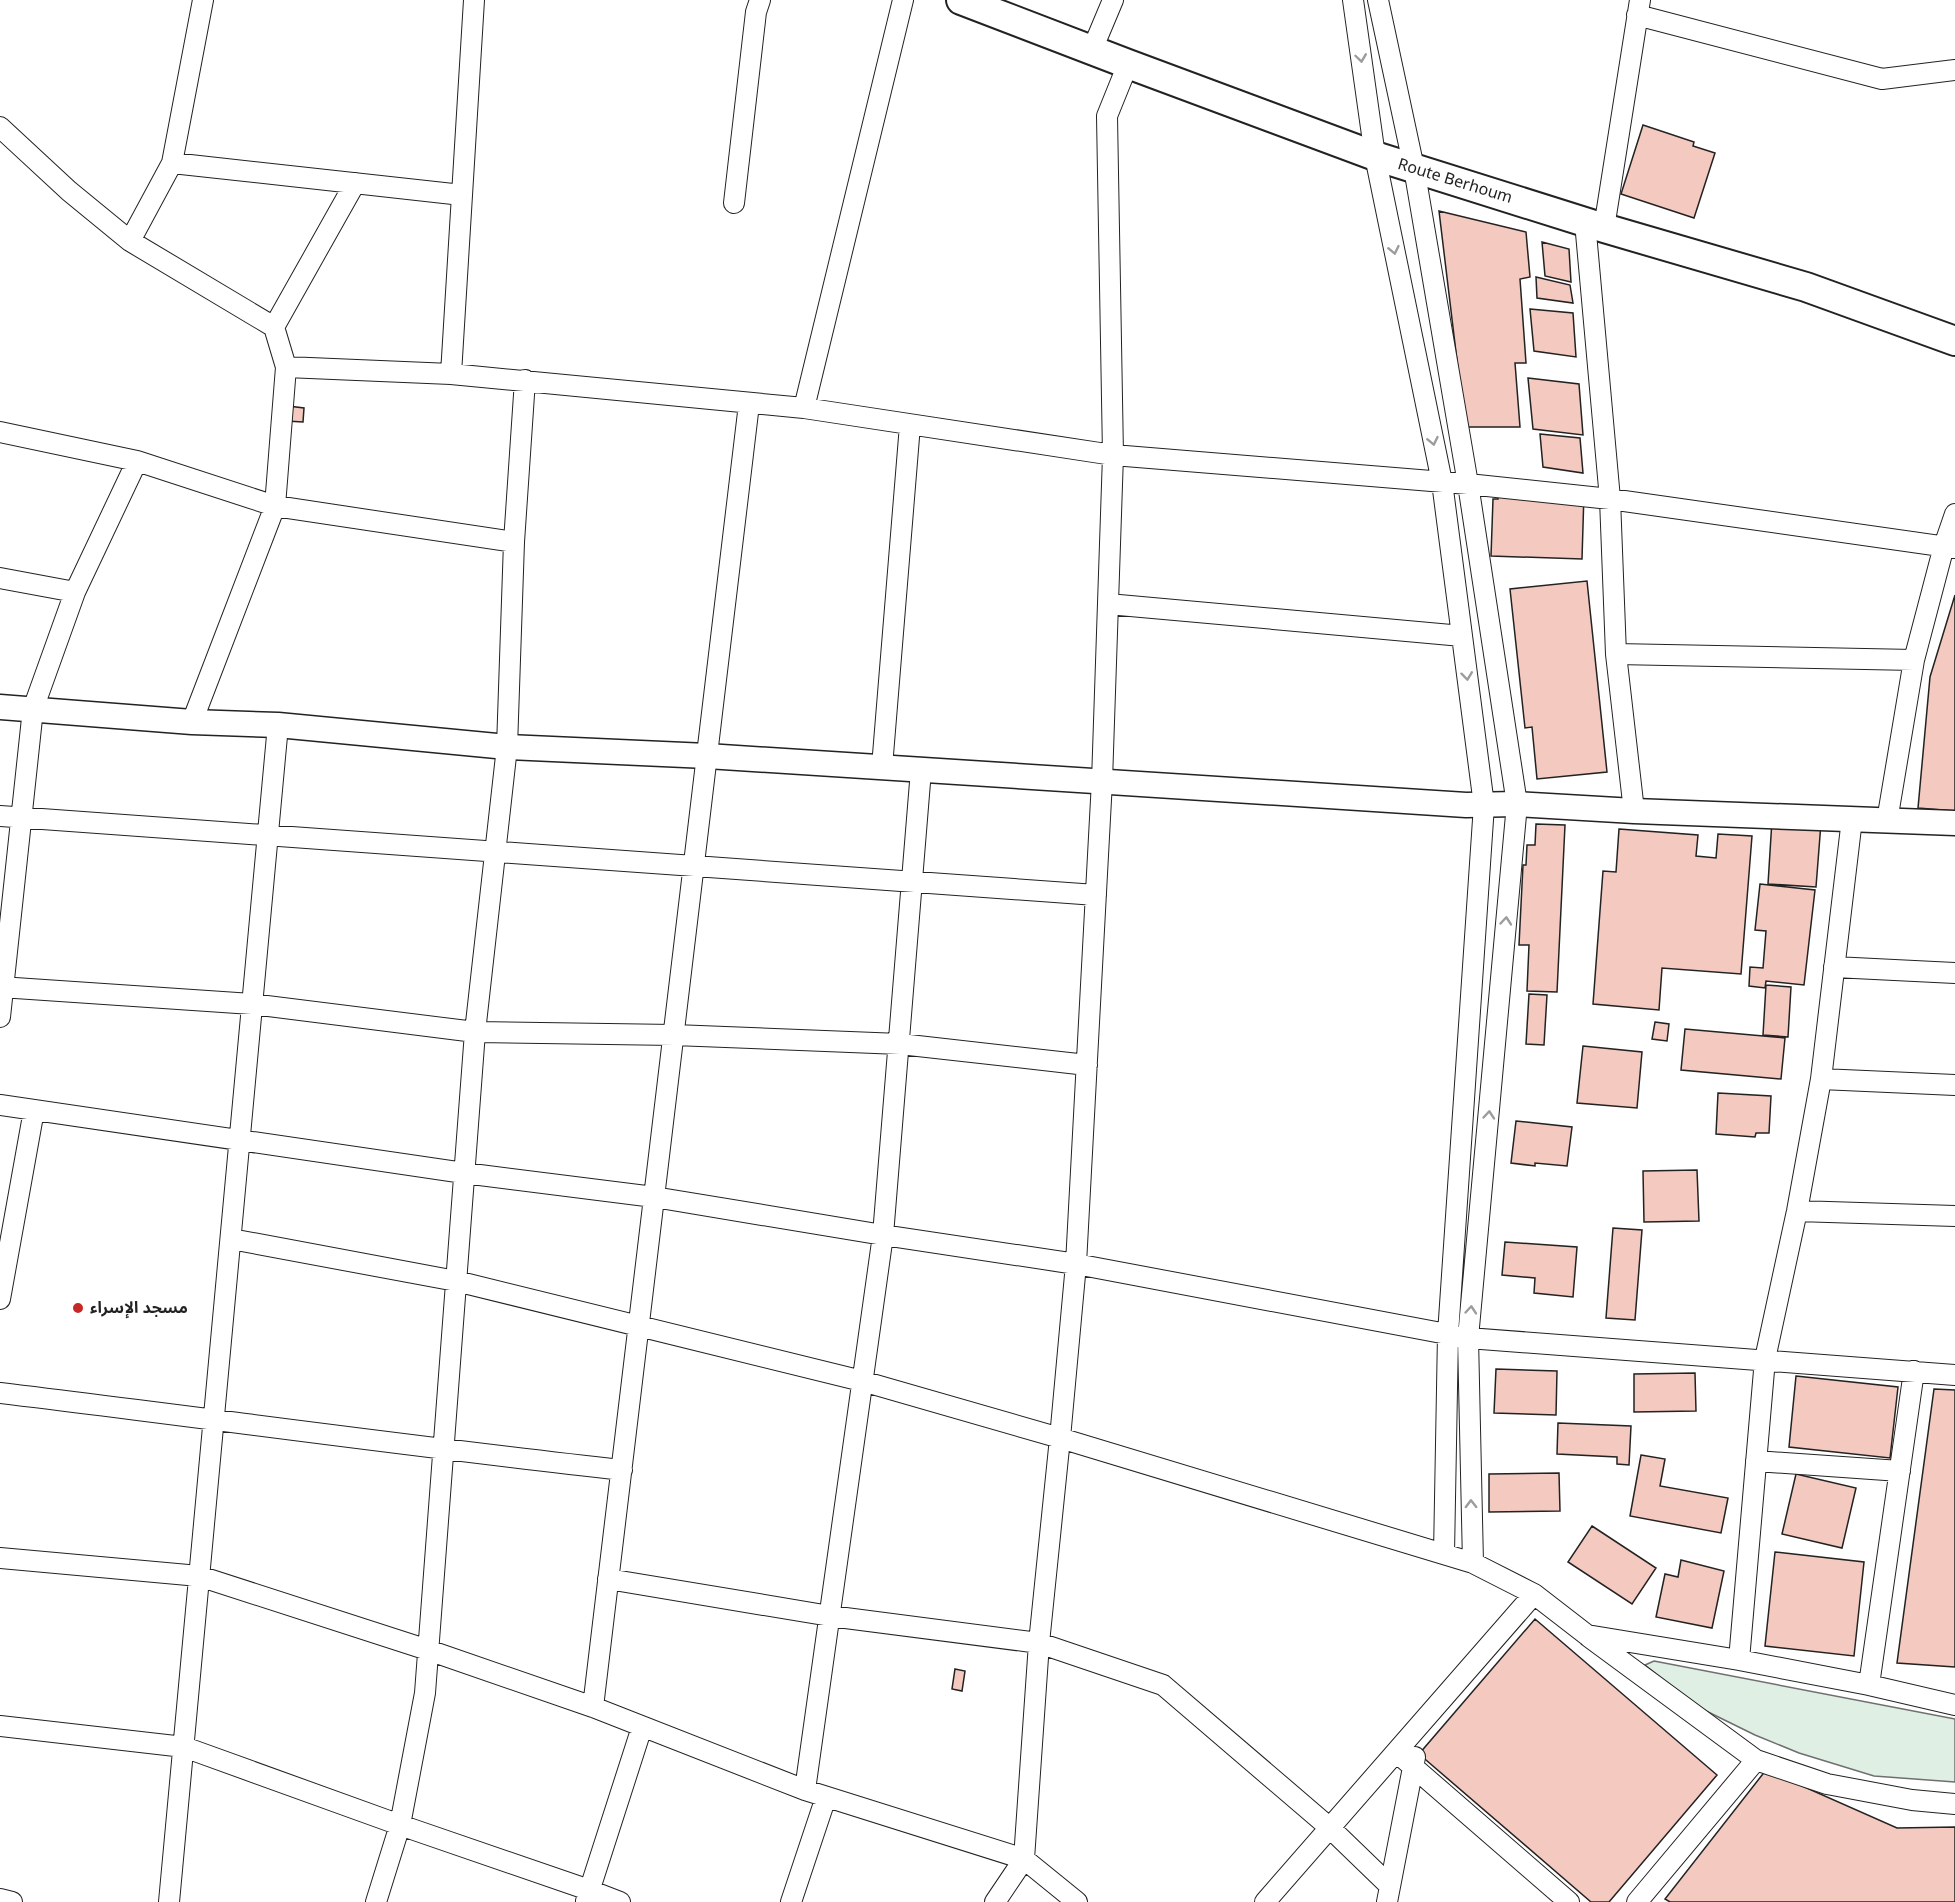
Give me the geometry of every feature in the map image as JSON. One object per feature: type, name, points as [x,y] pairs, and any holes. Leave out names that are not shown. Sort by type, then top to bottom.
[{"type":"main road","name":"Route Berhoum","points":[[961,0],[1375,156],[1594,225],[1806,286],[1955,341]]},
{"type":"street","points":[[130,241],[172,163],[203,0]]},
{"type":"street","points":[[451,374],[474,0]]},
{"type":"street","points":[[734,203],[756,12],[760,0]]},
{"type":"street","points":[[804,408],[903,0]]},
{"type":"street","points":[[1092,50],[1113,0]]},
{"type":"street","points":[[1353,0],[1375,156],[1442,482],[1484,804],[1448,1334],[1444,1554]]},
{"type":"street","points":[[1378,0],[1414,168],[1468,484],[1517,804],[1468,1338],[1473,1563]]},
{"type":"street","points":[[1634,811],[1616,654],[1610,499],[1594,225],[1638,8],[1882,79],[1955,70]]},
{"type":"street","points":[[995,1902],[1024,1859],[1039,1643],[1076,1264],[1102,781],[1113,455],[1107,116],[1128,64]]},
{"type":"street","points":[[1,129],[69,191],[130,241],[274,327],[286,367],[274,507],[192,722]]},
{"type":"street","points":[[172,163],[462,195]]},
{"type":"street","points":[[274,327],[355,183]]},
{"type":"street","points":[[286,367],[451,374],[804,408],[1113,455],[1468,484],[1610,499],[1950,547]]},
{"type":"street","points":[[376,1902],[400,1825],[425,1693],[475,1032],[507,747],[514,542],[525,380]]},
{"type":"street","points":[[593,1707],[750,404]]},
{"type":"street","points":[[882,767],[910,425]]},
{"type":"street","points":[[0,432],[137,461],[274,507],[514,542]]},
{"type":"street","points":[[0,1017],[33,709],[75,592],[137,461]]},
{"type":"street","points":[[1887,821],[1914,660],[1950,547],[1955,514]]},
{"type":"street","points":[[0,578],[75,592]]},
{"type":"street","points":[[1108,604],[1462,636]]},
{"type":"street","points":[[1616,654],[1914,660]]},
{"type":"street","points":[[0,707],[192,722],[278,725],[507,747],[707,756],[1484,804],[1955,824]]},
{"type":"street","points":[[169,1902],[278,725]]},
{"type":"street","points":[[806,1790],[883,1235],[921,770]]},
{"type":"street","points":[[0,816],[1096,895]]},
{"type":"street","points":[[1738,1660],[1765,1359],[1797,1211],[1821,1079],[1852,819]]},
{"type":"street","points":[[1834,967],[1955,973]]},
{"type":"street","points":[[2,987],[252,1004],[475,1032],[674,1035],[900,1044],[1087,1065]]},
{"type":"street","points":[[1821,1079],[1955,1085]]},
{"type":"street","points":[[0,1105],[464,1173],[654,1197],[1076,1264],[1468,1338],[1955,1375]]},
{"type":"street","points":[[0,1299],[34,1110]]},
{"type":"street","points":[[1797,1211],[1955,1216]]},
{"type":"street","points":[[231,1239],[456,1281],[639,1324],[862,1381],[1060,1438],[1473,1563],[1534,1594],[1756,1760],[1827,1784],[1912,1800],[1955,1804]]},
{"type":"street","points":[[1869,1685],[1914,1371]]},
{"type":"street","points":[[0,1392],[443,1450],[622,1470]]},
{"type":"street","points":[[1756,1461],[1900,1471]]},
{"type":"street","points":[[0,1558],[199,1576],[428,1650],[593,1707],[826,1797],[1024,1859],[1077,1902]]},
{"type":"street","points":[[608,1580],[830,1616],[1039,1643],[1163,1685],[1330,1828],[1389,1894]]},
{"type":"street","points":[[1265,1902],[1534,1594]]},
{"type":"street","points":[[1587,1635],[1738,1660],[1869,1685],[1955,1705]]},
{"type":"street","points":[[1389,1894],[1423,1722]]},
{"type":"street","points":[[0,1726],[183,1747],[400,1825],[587,1896],[620,1902]]},
{"type":"street","points":[[587,1896],[642,1726]]},
{"type":"street","points":[[1396,1752],[1569,1902]]},
{"type":"street","points":[[1637,1902],[1756,1760]]},
{"type":"street","points":[[791,1902],[826,1797]]},
{"type":"street","points":[[0,1899],[12,1902]]},
{"type":"green space","points":[[1654,1661],[1955,1719],[1955,1782],[1874,1776],[1799,1753],[1755,1735],[1698,1707],[1645,1665]]},
{"type":"building","points":[[1643,125],[1694,142],[1693,146],[1715,153],[1694,218],[1621,194]]},
{"type":"building","points":[[1439,211],[1526,232],[1530,277],[1520,279],[1526,363],[1515,363],[1520,427],[1465,427]]},
{"type":"building","points":[[1542,242],[1569,249],[1571,282],[1545,276]]},
{"type":"building","points":[[1536,277],[1570,285],[1573,303],[1537,298]]},
{"type":"building","points":[[1530,309],[1573,313],[1576,357],[1534,351]]},
{"type":"building","points":[[1528,378],[1579,384],[1583,435],[1533,429]]},
{"type":"building","points":[[288,406],[304,408],[303,422],[286,421]]},
{"type":"building","points":[[1540,434],[1580,438],[1583,473],[1543,467]]},
{"type":"building","points":[[1498,490],[1584,493],[1582,559],[1491,556],[1493,499],[1498,499]]},
{"type":"building","points":[[1587,581],[1607,772],[1537,779],[1532,727],[1525,728],[1510,589]]},
{"type":"building","points":[[1955,595],[1955,811],[1918,808],[1930,677]]},
{"type":"building","points":[[1772,820],[1821,823],[1816,887],[1768,884]]},
{"type":"building","points":[[1536,824],[1565,825],[1557,992],[1527,991],[1529,945],[1519,945],[1523,865],[1526,865],[1527,845],[1535,845]]},
{"type":"building","points":[[1619,829],[1698,835],[1696,856],[1716,858],[1718,834],[1752,836],[1741,974],[1662,968],[1659,1010],[1593,1004],[1603,871],[1616,872]]},
{"type":"building","points":[[1760,884],[1815,890],[1804,985],[1766,981],[1765,988],[1749,986],[1750,967],[1763,968],[1766,931],[1755,930]]},
{"type":"building","points":[[1766,985],[1791,987],[1788,1037],[1763,1035]]},
{"type":"building","points":[[1529,994],[1547,995],[1544,1045],[1526,1044]]},
{"type":"building","points":[[1655,1022],[1669,1024],[1667,1041],[1652,1039]]},
{"type":"building","points":[[1685,1029],[1785,1038],[1781,1079],[1681,1070]]},
{"type":"building","points":[[1583,1046],[1642,1052],[1637,1108],[1577,1103]]},
{"type":"building","points":[[1718,1093],[1771,1096],[1769,1133],[1756,1133],[1755,1137],[1716,1134]]},
{"type":"building","points":[[1516,1121],[1572,1127],[1567,1166],[1511,1163]]},
{"type":"building","points":[[1697,1170],[1699,1221],[1644,1222],[1643,1171]]},
{"type":"building","points":[[1613,1228],[1642,1230],[1635,1320],[1606,1318]]},
{"type":"building","points":[[1505,1242],[1577,1247],[1573,1297],[1534,1293],[1535,1278],[1502,1275]]},
{"type":"building","points":[[1496,1369],[1557,1371],[1556,1415],[1494,1413]]},
{"type":"building","points":[[1695,1373],[1696,1411],[1634,1412],[1634,1374]]},
{"type":"building","points":[[1796,1376],[1898,1387],[1890,1458],[1789,1447]]},
{"type":"building","points":[[1934,1389],[1955,1390],[1955,1667],[1897,1663]]},
{"type":"building","points":[[1558,1423],[1631,1426],[1629,1465],[1617,1464],[1617,1457],[1557,1454]]},
{"type":"building","points":[[1641,1455],[1665,1459],[1660,1486],[1728,1498],[1721,1533],[1630,1516]]},
{"type":"building","points":[[1559,1473],[1560,1511],[1489,1512],[1489,1474]]},
{"type":"building","points":[[1796,1474],[1856,1488],[1842,1548],[1782,1534]]},
{"type":"building","points":[[1592,1526],[1656,1568],[1632,1604],[1568,1562]]},
{"type":"building","points":[[1775,1552],[1864,1562],[1854,1656],[1765,1646]]},
{"type":"building","points":[[1681,1560],[1724,1571],[1712,1628],[1656,1617],[1665,1574],[1678,1577]]},
{"type":"building","points":[[1535,1619],[1717,1775],[1609,1902],[1591,1902],[1419,1754]]},
{"type":"building","points":[[955,1669],[965,1671],[962,1691],[952,1689]]},
{"type":"building","points":[[1766,1770],[1897,1828],[1955,1827],[1955,1902],[1670,1902],[1665,1899]]},
{"type":"place","name":"مسجد الإسراء","points":[[78,1308]]}]
